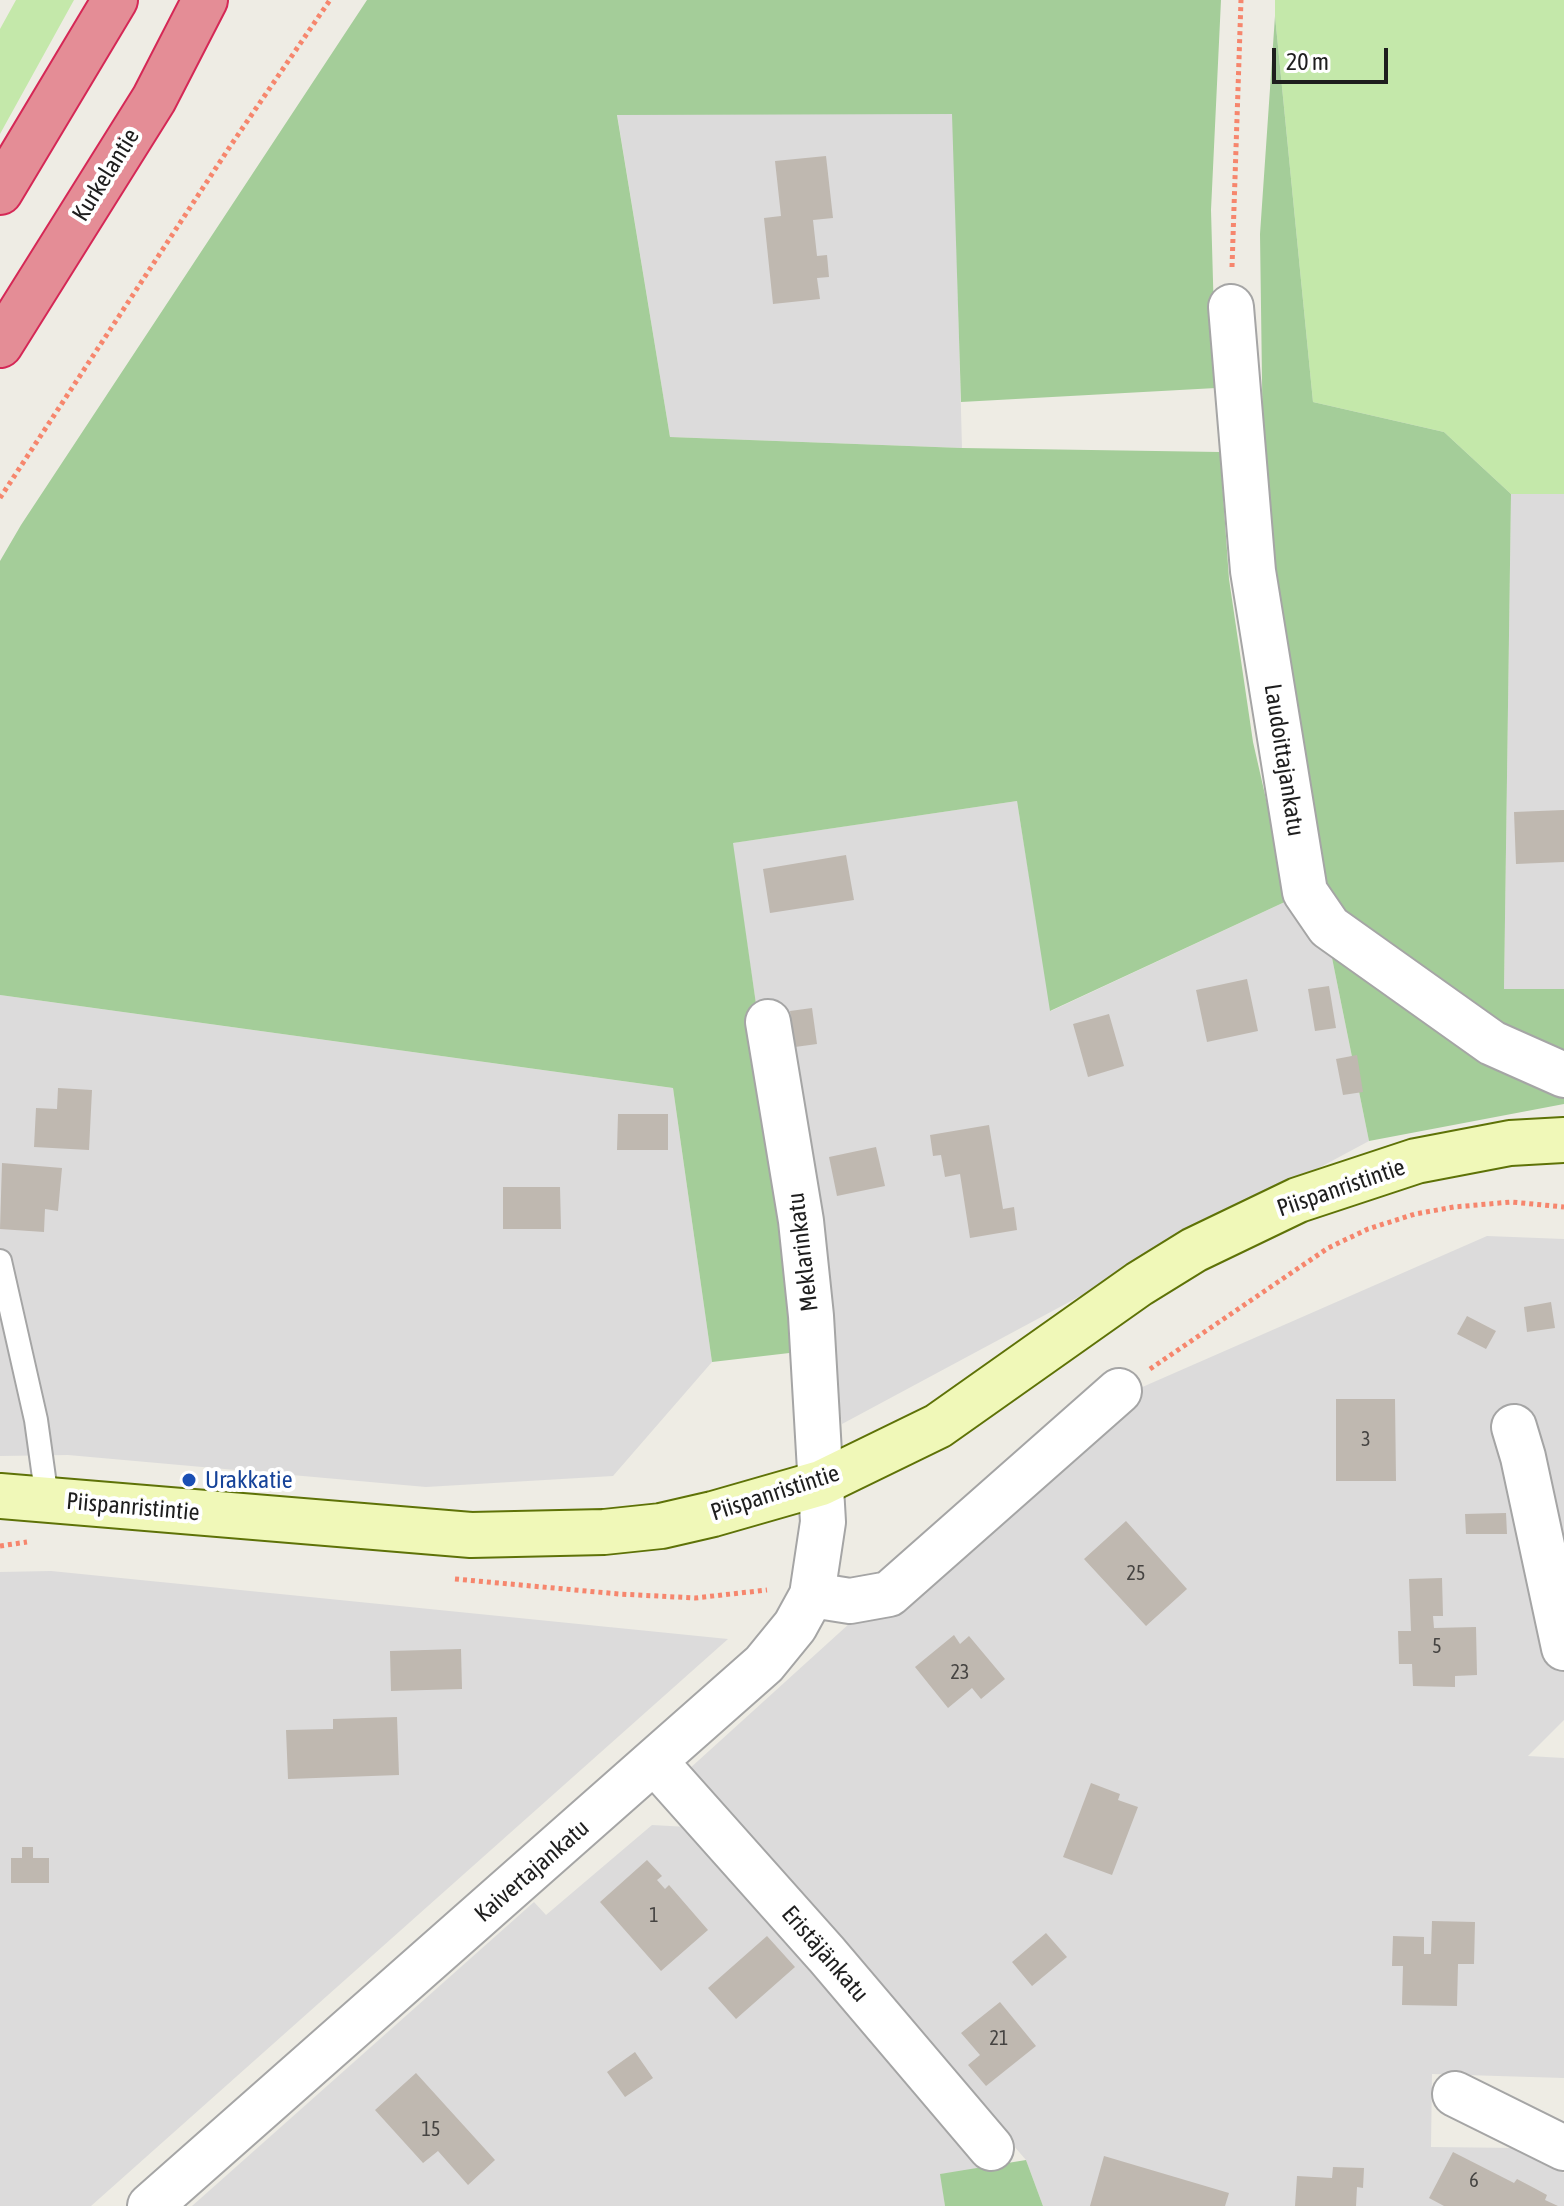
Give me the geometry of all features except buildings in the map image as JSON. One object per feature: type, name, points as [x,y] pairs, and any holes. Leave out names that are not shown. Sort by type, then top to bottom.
[{"type":"highway","points":[[0,192],[115,0]]},
{"type":"highway","name":"Kurkelantie","points":[[0,345],[154,99],[205,0]]},
{"type":"highway","points":[[154,99],[223,0]]},
{"type":"street","name":"Laudoittajankatu","points":[[1231,307],[1253,571],[1305,892],[1329,927],[1479,1034],[1492,1043],[1564,1075]]},
{"type":"street","name":"Meklarinkatu","points":[[768,1022],[801,1221],[811,1316],[821,1483]]},
{"type":"street","name":"Piispanristintie","points":[[0,1496],[471,1535],[589,1533],[661,1526],[821,1483],[938,1426],[1139,1284],[1194,1250],[1298,1200],[1416,1161],[1510,1143],[1564,1140]]},
{"type":"street","points":[[812,1595],[850,1601],[889,1594],[1119,1391]]},
{"type":"street","points":[[1514,1427],[1564,1648]]},
{"type":"street","name":"Kaivertajankatu","points":[[150,2206],[764,1664],[795,1626],[812,1595],[823,1522],[821,1483]]},
{"type":"street","name":"Eristäjänkatu","points":[[655,1762],[827,1955],[991,2148]]},
{"type":"street","points":[[1455,2094],[1564,2148]]},
{"type":"lane","points":[[0,1261],[36,1420],[47,1499]]},
{"type":"path","points":[[0,498],[231,145],[330,0]]},
{"type":"path","points":[[1231,307],[1241,0]]},
{"type":"path","points":[[1119,1391],[1328,1248],[1368,1229],[1415,1214],[1454,1207],[1511,1202],[1564,1207]]},
{"type":"shaded area","points":[[617,114],[953,114],[962,448],[670,437]]},
{"type":"shaded area","points":[[1511,494],[1564,494],[1564,989],[1504,989]]},
{"type":"shaded area","points":[[1017,801],[1051,1011],[1289,900],[1329,943],[1369,1141],[842,1424],[779,1010],[757,1011],[732,843]]},
{"type":"shaded area","points":[[0,995],[673,1088],[712,1362],[613,1476],[426,1487],[68,1455],[0,1456]]},
{"type":"shaded area","points":[[1487,1236],[1564,1239],[1564,1720],[1528,1756],[1564,1758],[1564,2078],[1432,2074],[1431,2147],[1519,2148],[1564,2173],[1564,2206],[1043,2206],[1026,2160],[688,1770],[925,1555],[1131,1392]]},
{"type":"shaded area","points":[[51,1571],[728,1639],[91,2206],[0,2206],[0,1572]]},
{"type":"shaded area","points":[[652,1825],[688,1827],[986,2168],[941,2174],[945,2206],[192,2206],[534,1902],[546,1915]]},
{"type":"green space","points":[[16,0],[74,0],[0,134],[0,29]]},
{"type":"green space","points":[[367,0],[1221,0],[1211,210],[1216,388],[961,402],[952,114],[617,115],[670,437],[962,448],[1220,452],[1229,579],[1253,742],[1289,900],[1050,1011],[1017,801],[733,843],[770,1102],[798,1352],[712,1362],[673,1088],[0,995],[0,561]]},
{"type":"green space","points":[[1275,0],[1564,0],[1564,494],[1511,494],[1444,432],[1313,402]]},
{"type":"green space","points":[[1275,16],[1313,402],[1444,432],[1511,494],[1504,989],[1564,989],[1564,1104],[1369,1141],[1329,943],[1289,900],[1326,882],[1272,571],[1263,452],[1260,234]]},
{"type":"green space","points":[[1026,2160],[1043,2206],[945,2206],[940,2174]]},
{"type":"place","name":"Urakkatie","points":[[189,1480]]}]
